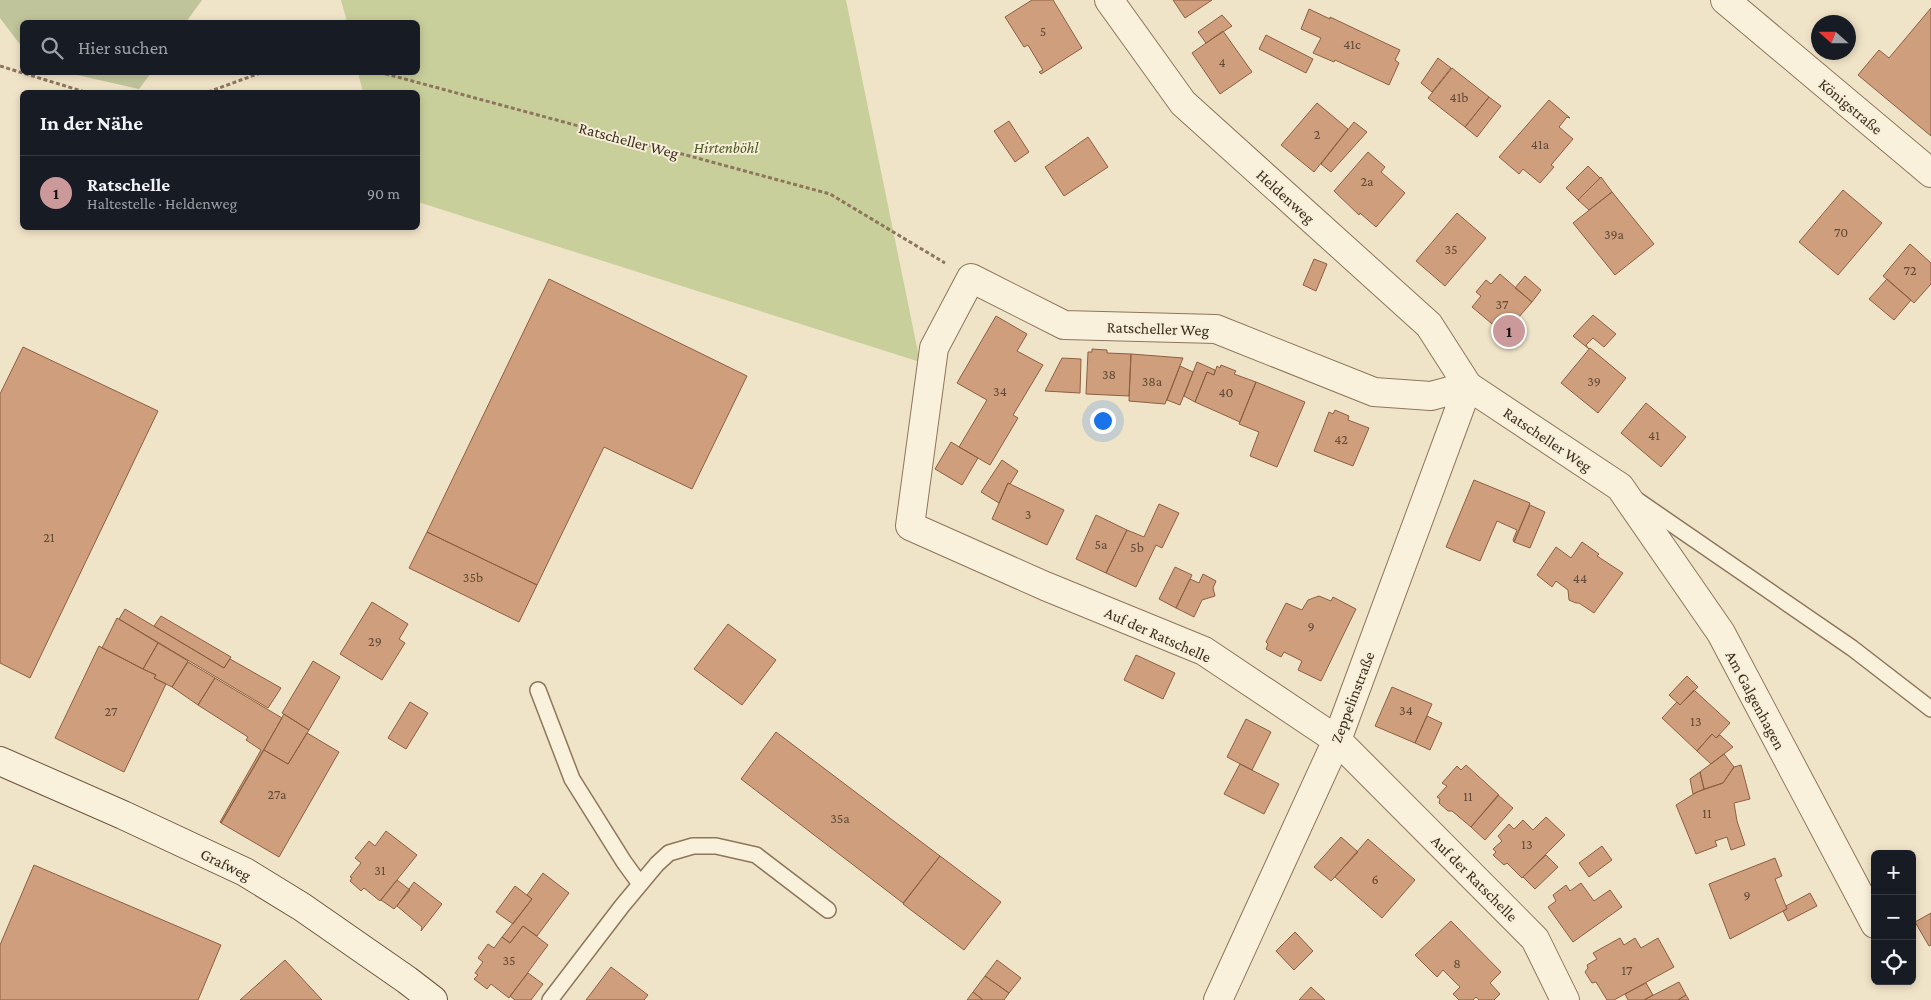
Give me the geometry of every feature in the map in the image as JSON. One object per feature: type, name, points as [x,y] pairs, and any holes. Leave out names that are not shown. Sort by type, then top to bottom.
[{"type":"street","name":"Heldenweg","points":[[1109,0],[1183,103],[1429,325],[1468,386]]},
{"type":"street","name":"Königstraße","points":[[1726,0],[1931,173]]},
{"type":"street","name":"Ratscheller Weg","points":[[971,278],[1064,325],[1216,329],[1374,392],[1431,396],[1468,386],[1620,487]]},
{"type":"street","name":"Auf der Ratschelle","points":[[971,278],[934,348],[910,526],[1045,586],[1204,651],[1337,740],[1535,939],[1566,1000]]},
{"type":"street","name":"Zeppelinstraße","points":[[1218,1000],[1337,740],[1468,386]]},
{"type":"street","name":"Am Galgenhagen","points":[[1620,487],[1721,632],[1871,916]]},
{"type":"street","name":"Grafweg","points":[[0,761],[124,815],[245,872],[302,907],[407,980],[432,1000]]},
{"type":"lane","name":"Ratscheller Weg","points":[[1620,487],[1852,648],[1931,709]]},
{"type":"lane","points":[[538,690],[572,779],[640,884]]},
{"type":"lane","points":[[550,1000],[640,884],[669,853],[693,846],[716,846],[756,855],[828,910]]},
{"type":"path","points":[[0,66],[20,72]]},
{"type":"path","points":[[29,75],[78,90]]},
{"type":"path","points":[[214,90],[255,75]]},
{"type":"path","name":"Ratscheller Weg","points":[[390,75],[830,194],[971,278]]},
{"type":"green space","points":[[0,0],[202,0],[187,20],[20,20],[20,44],[0,18]]},
{"type":"green space","name":"Hirtenböhl","points":[[341,0],[846,0],[920,362],[420,203],[420,90],[362,90],[359,75],[420,75],[420,20],[346,20]]},
{"type":"green space","points":[[77,75],[150,75],[139,89]]},
{"type":"building","points":[[1032,0],[1053,0],[1082,48],[1041,74],[1039,72],[1043,70],[1028,45],[1024,47],[1005,17]]},
{"type":"building","points":[[1173,0],[1212,0],[1185,18]]},
{"type":"building","points":[[1931,8],[1931,136],[1858,75],[1879,50],[1889,58]]},
{"type":"building","points":[[1309,9],[1400,50],[1395,60],[1399,63],[1389,85],[1335,60],[1334,62],[1313,53],[1321,38],[1301,29]]},
{"type":"building","points":[[1222,15],[1232,26],[1206,43],[1198,32]]},
{"type":"building","points":[[1223,31],[1252,72],[1220,94],[1192,53]]},
{"type":"building","points":[[1266,35],[1313,59],[1306,73],[1259,49]]},
{"type":"building","points":[[1438,58],[1451,68],[1432,92],[1421,83]]},
{"type":"building","points":[[1452,68],[1489,97],[1465,127],[1428,98]]},
{"type":"building","points":[[1489,97],[1501,106],[1477,137],[1465,127]]},
{"type":"building","points":[[1549,100],[1570,118],[1567,117],[1559,127],[1573,139],[1551,165],[1554,167],[1540,183],[1523,169],[1519,174],[1499,157]]},
{"type":"building","points":[[1317,103],[1348,129],[1314,172],[1281,145]]},
{"type":"building","points":[[1009,121],[1029,152],[1015,162],[994,131]]},
{"type":"building","points":[[1354,122],[1367,132],[1331,172],[1321,164]]},
{"type":"building","points":[[1088,137],[1108,167],[1064,196],[1045,167]]},
{"type":"building","points":[[1368,152],[1385,167],[1381,172],[1405,193],[1376,227],[1360,213],[1359,215],[1334,191]]},
{"type":"building","points":[[1588,166],[1600,178],[1578,200],[1566,188]]},
{"type":"building","points":[[1601,177],[1612,192],[1589,210],[1578,200]]},
{"type":"building","points":[[1843,190],[1882,223],[1838,275],[1799,242]]},
{"type":"building","points":[[1612,192],[1654,244],[1615,275],[1573,223]]},
{"type":"building","points":[[1457,213],[1486,238],[1445,286],[1416,261]]},
{"type":"building","points":[[1910,244],[1931,263],[1931,284],[1914,303],[1883,276]]},
{"type":"building","points":[[1314,259],[1327,264],[1316,291],[1303,285]]},
{"type":"building","points":[[1500,274],[1532,302],[1504,334],[1472,307],[1481,296],[1476,292],[1486,280],[1491,284]]},
{"type":"building","points":[[1525,276],[1541,290],[1532,302],[1515,288]]},
{"type":"building","points":[[549,279],[747,376],[692,489],[604,447],[537,585],[427,532]]},
{"type":"building","points":[[1887,279],[1911,300],[1894,320],[1869,299]]},
{"type":"building","points":[[1593,315],[1616,334],[1604,347],[1593,338],[1586,345],[1589,349],[1573,336]]},
{"type":"building","points":[[996,316],[1027,334],[1017,351],[1043,365],[1013,415],[1018,418],[990,465],[959,447],[987,400],[957,383]]},
{"type":"building","points":[[23,347],[158,411],[30,678],[0,663],[0,394]]},
{"type":"building","points":[[1590,348],[1626,378],[1598,413],[1561,383]]},
{"type":"building","points":[[1092,349],[1107,350],[1107,353],[1131,354],[1129,396],[1086,394],[1088,352],[1092,352]]},
{"type":"building","points":[[1131,354],[1183,358],[1165,404],[1129,401]]},
{"type":"building","points":[[1062,358],[1081,359],[1080,393],[1045,391]]},
{"type":"building","points":[[1197,362],[1215,370],[1214,375],[1207,372],[1195,402],[1184,396]]},
{"type":"building","points":[[1221,365],[1236,371],[1234,374],[1256,382],[1240,422],[1195,402],[1207,372],[1214,375],[1217,366],[1220,368]]},
{"type":"building","points":[[1180,366],[1193,372],[1180,405],[1167,400]]},
{"type":"building","points":[[1256,382],[1305,402],[1277,467],[1250,456],[1259,432],[1239,424]]},
{"type":"building","points":[[1646,403],[1686,437],[1661,467],[1621,433]]},
{"type":"building","points":[[1335,410],[1349,416],[1348,420],[1369,428],[1353,466],[1314,451],[1329,412],[1333,414]]},
{"type":"building","points":[[951,442],[978,458],[962,485],[935,469]]},
{"type":"building","points":[[1002,460],[1018,471],[1010,484],[1008,483],[999,503],[981,492]]},
{"type":"building","points":[[1474,480],[1530,503],[1514,542],[1517,530],[1497,521],[1480,561],[1446,547]]},
{"type":"building","points":[[1008,483],[1064,510],[1047,545],[992,519]]},
{"type":"building","points":[[1159,504],[1179,513],[1162,548],[1156,545],[1136,587],[1106,573],[1127,530],[1144,537]]},
{"type":"building","points":[[1530,505],[1545,512],[1530,548],[1514,542]]},
{"type":"building","points":[[1096,515],[1127,530],[1106,573],[1076,559]]},
{"type":"building","points":[[427,532],[537,585],[519,622],[409,568]]},
{"type":"building","points":[[1582,542],[1599,554],[1597,556],[1623,573],[1594,613],[1579,603],[1569,600],[1568,590],[1556,581],[1552,587],[1537,575],[1556,547],[1571,558]]},
{"type":"building","points":[[1175,567],[1192,575],[1176,608],[1159,599]]},
{"type":"building","points":[[1203,574],[1216,581],[1213,588],[1215,596],[1202,600],[1194,617],[1176,608],[1190,579],[1199,583]]},
{"type":"building","points":[[1319,596],[1331,601],[1333,597],[1356,609],[1321,681],[1298,670],[1302,661],[1284,652],[1281,657],[1266,649],[1268,644],[1266,642],[1286,603],[1302,610],[1308,600]]},
{"type":"building","points":[[372,602],[408,624],[399,639],[405,643],[382,680],[340,654]]},
{"type":"building","points":[[125,609],[224,668],[230,659],[281,688],[268,708],[119,619]]},
{"type":"building","points":[[161,616],[231,657],[224,668],[154,626]]},
{"type":"building","points":[[117,618],[158,643],[143,669],[102,648]]},
{"type":"building","points":[[728,624],[776,660],[742,705],[694,669]]},
{"type":"building","points":[[158,643],[188,661],[172,687],[154,678],[156,675],[143,669]]},
{"type":"building","points":[[99,646],[156,675],[154,678],[166,684],[124,772],[55,738]]},
{"type":"building","points":[[1136,655],[1175,673],[1163,699],[1124,680]]},
{"type":"building","points":[[313,661],[340,677],[309,730],[282,713]]},
{"type":"building","points":[[188,662],[215,678],[198,705],[172,687]]},
{"type":"building","points":[[1687,676],[1698,687],[1680,705],[1669,695]]},
{"type":"building","points":[[215,678],[282,718],[221,823],[261,750],[246,740],[248,737],[198,705]]},
{"type":"building","points":[[1392,687],[1432,704],[1415,743],[1375,726]]},
{"type":"building","points":[[1694,690],[1730,723],[1716,738],[1712,734],[1697,751],[1662,718],[1677,702],[1680,705]]},
{"type":"building","points":[[410,702],[428,713],[406,749],[388,738]]},
{"type":"building","points":[[284,714],[309,730],[288,764],[264,750]]},
{"type":"building","points":[[1427,716],[1442,723],[1430,750],[1415,743]]},
{"type":"building","points":[[1246,719],[1271,732],[1252,770],[1227,757]]},
{"type":"building","points":[[776,732],[940,856],[903,903],[741,779]]},
{"type":"building","points":[[307,733],[339,752],[279,857],[221,823],[264,750],[288,764]]},
{"type":"building","points":[[1712,734],[1716,738],[1720,735],[1733,747],[1711,764],[1697,751]]},
{"type":"building","points":[[1724,754],[1734,767],[1723,783],[1704,789],[1700,772]]},
{"type":"building","points":[[1240,764],[1279,784],[1264,814],[1224,794]]},
{"type":"building","points":[[1466,765],[1499,795],[1471,827],[1452,811],[1448,811],[1439,803],[1440,799],[1437,797],[1447,786],[1442,783],[1457,766],[1461,770]]},
{"type":"building","points":[[1741,765],[1750,799],[1734,803],[1737,821],[1745,845],[1731,850],[1727,837],[1715,841],[1717,846],[1696,854],[1676,805],[1697,792],[1723,783],[1734,767]]},
{"type":"building","points":[[1700,772],[1704,789],[1693,794],[1690,779]]},
{"type":"building","points":[[1498,795],[1513,808],[1485,840],[1471,827]]},
{"type":"building","points":[[1546,817],[1565,835],[1522,878],[1507,863],[1504,865],[1493,855],[1496,852],[1493,849],[1502,841],[1498,836],[1509,824],[1514,829],[1523,820],[1533,830]]},
{"type":"building","points":[[386,831],[417,855],[380,901],[364,888],[361,891],[350,881],[352,878],[350,877],[361,863],[355,858],[369,841],[375,846]]},
{"type":"building","points":[[1341,837],[1358,852],[1331,881],[1314,867]]},
{"type":"building","points":[[1368,839],[1415,880],[1382,918],[1335,877]]},
{"type":"building","points":[[1602,846],[1612,860],[1589,877],[1579,863]]},
{"type":"building","points":[[1546,855],[1558,867],[1535,889],[1523,877]]},
{"type":"building","points":[[940,856],[1001,902],[964,950],[903,904]]},
{"type":"building","points":[[1775,858],[1782,876],[1775,879],[1787,909],[1730,939],[1709,884]]},
{"type":"building","points":[[34,865],[221,945],[198,1000],[0,1000],[0,945]]},
{"type":"building","points":[[543,873],[569,893],[537,936],[523,926],[510,943],[502,937],[532,899],[527,895]]},
{"type":"building","points":[[397,880],[410,890],[394,909],[381,900]]},
{"type":"building","points":[[414,882],[442,904],[421,931],[422,927],[397,906]]},
{"type":"building","points":[[1581,883],[1594,901],[1610,890],[1622,907],[1573,942],[1548,907],[1556,901],[1553,895],[1566,885],[1570,891]]},
{"type":"building","points":[[515,886],[532,899],[513,924],[496,912]]},
{"type":"building","points":[[1810,893],[1817,906],[1788,921],[1783,911],[1787,909],[1786,906]]},
{"type":"building","points":[[1931,913],[1931,945],[1929,946],[1916,921]]},
{"type":"building","points":[[1451,921],[1501,972],[1490,983],[1500,994],[1494,1000],[1479,1000],[1476,997],[1473,1000],[1459,1000],[1453,994],[1460,987],[1443,970],[1437,977],[1415,955]]},
{"type":"building","points":[[523,926],[548,945],[509,998],[491,984],[487,989],[474,979],[478,975],[475,973],[483,962],[478,958],[488,944],[494,948],[502,937],[510,943]]},
{"type":"building","points":[[1295,932],[1313,951],[1294,970],[1276,951]]},
{"type":"building","points":[[1620,938],[1624,945],[1635,938],[1641,948],[1658,938],[1674,967],[1614,1000],[1607,1000],[1596,982],[1592,983],[1585,972],[1588,968],[1587,965],[1597,959],[1593,953]]},
{"type":"building","points":[[285,960],[322,1000],[240,1000]]},
{"type":"building","points":[[997,960],[1021,978],[1009,993],[985,976]]},
{"type":"building","points":[[611,967],[648,995],[644,1000],[586,1000]]},
{"type":"building","points":[[528,973],[543,984],[531,1000],[515,1000],[510,996]]},
{"type":"building","points":[[985,976],[1009,993],[1004,1000],[983,1000],[973,992]]},
{"type":"building","points":[[1679,982],[1686,995],[1678,1000],[1644,1000]]},
{"type":"building","points":[[1646,983],[1653,995],[1644,1000],[1628,1000],[1625,994]]},
{"type":"building","points":[[1311,987],[1325,1000],[1299,1000]]},
{"type":"building","points":[[973,992],[983,1000],[967,1000]]},
{"type":"building","points":[[1686,995],[1689,1000],[1678,1000]]},
{"type":"place","name":"Ratschelle","points":[[1509,331]]}]
